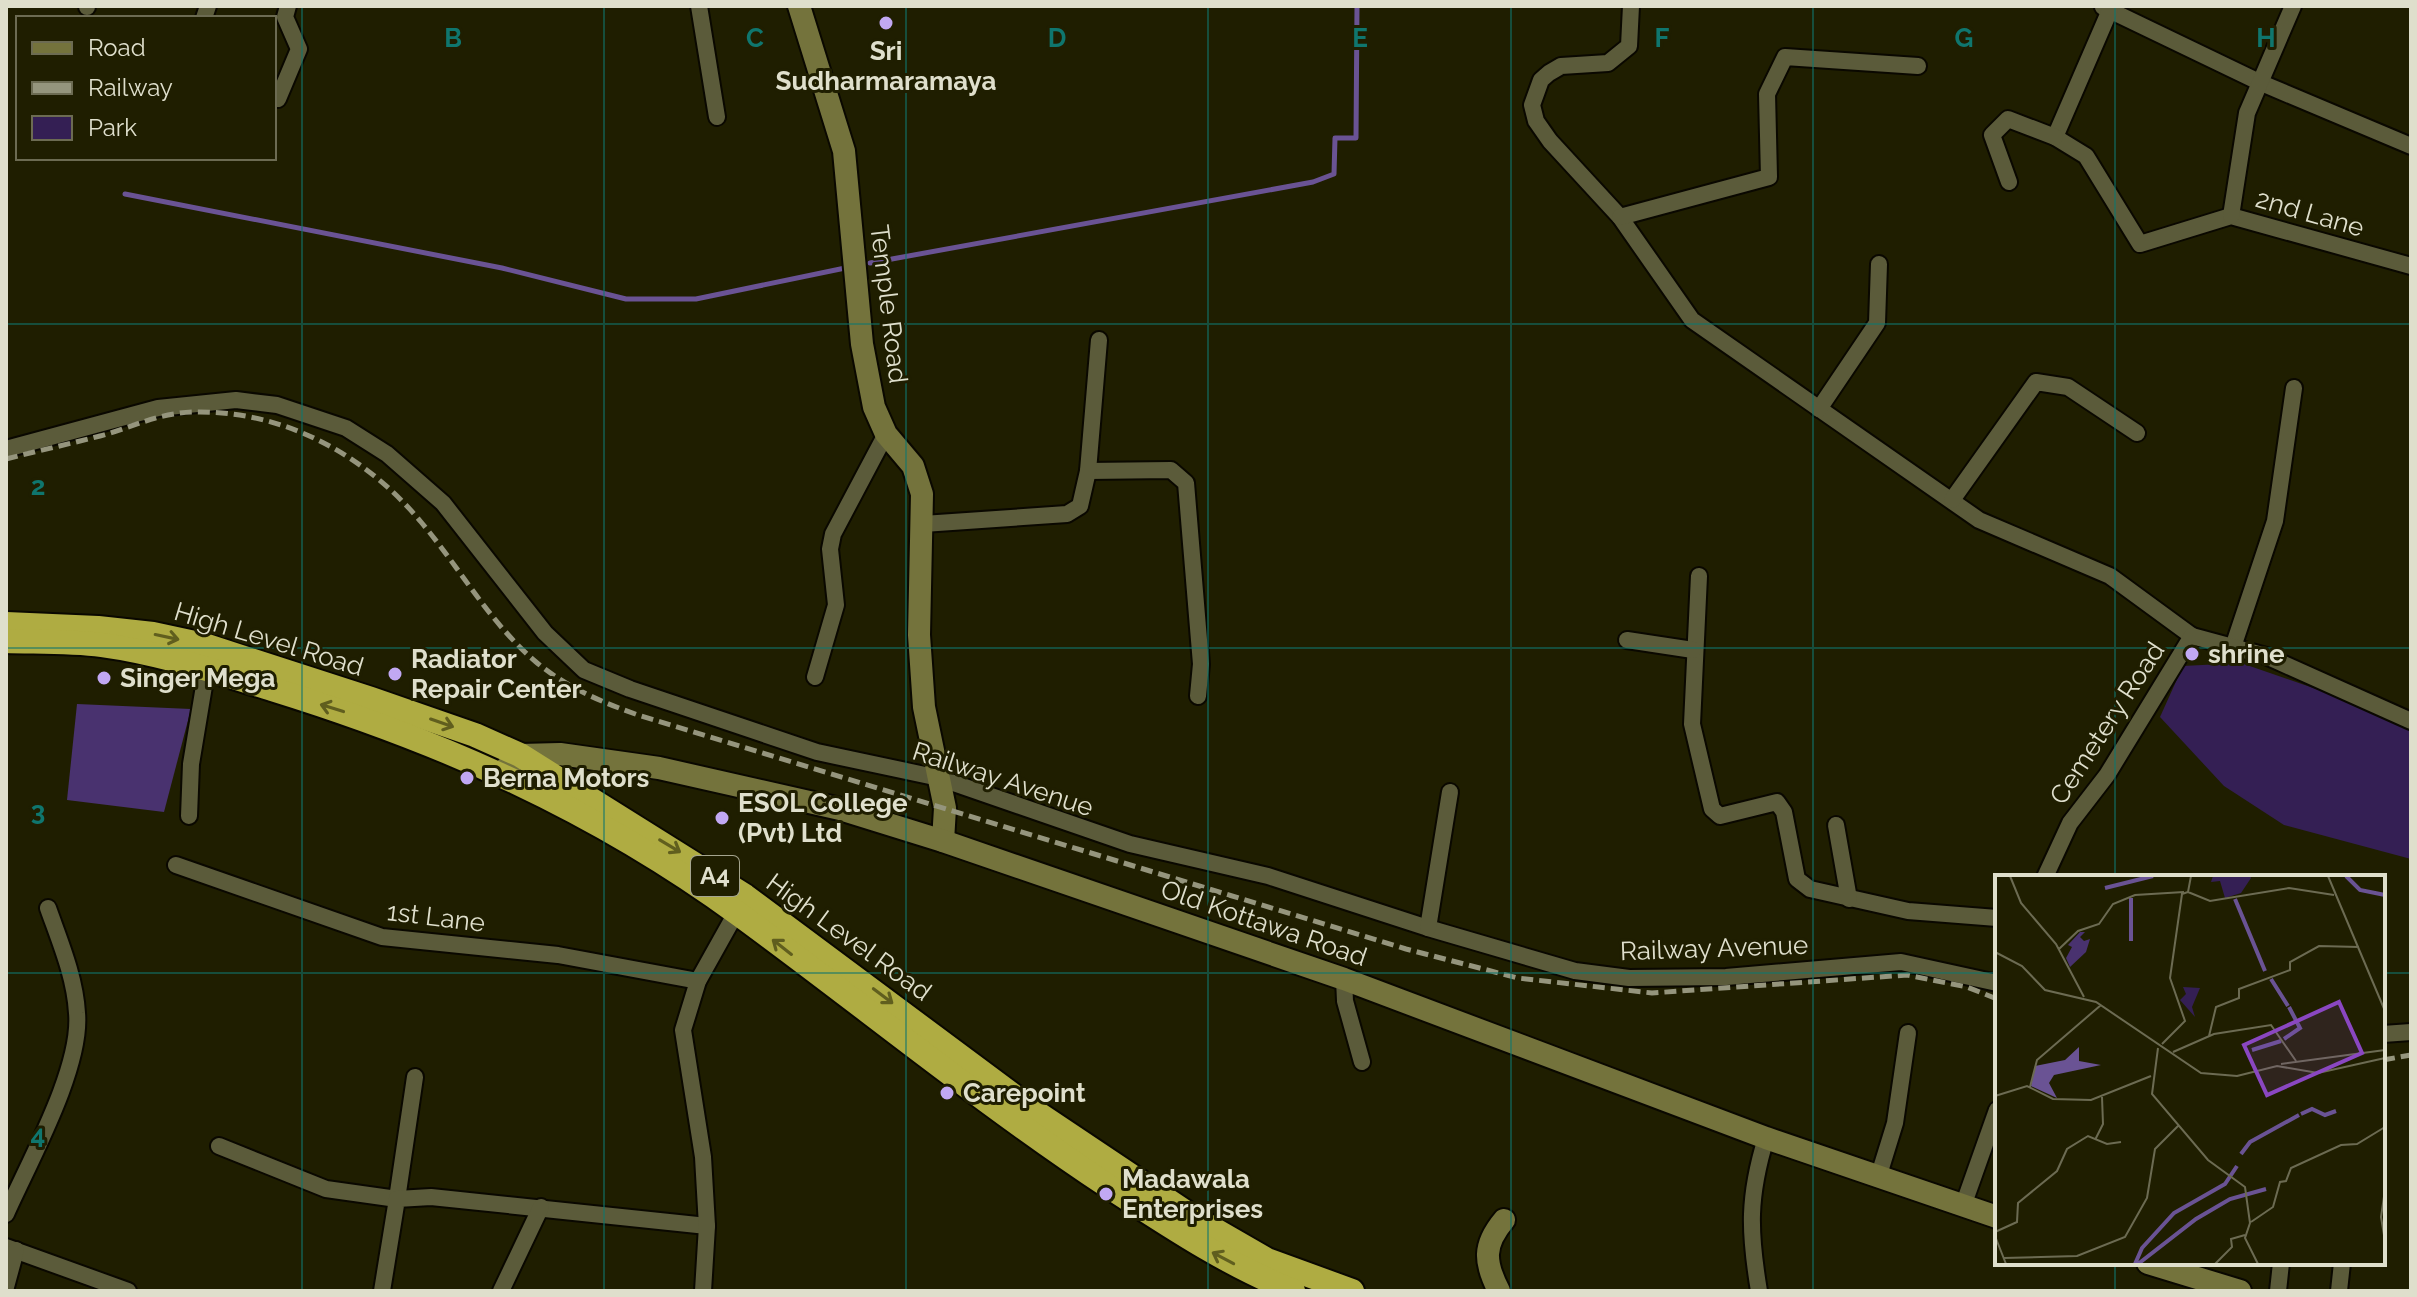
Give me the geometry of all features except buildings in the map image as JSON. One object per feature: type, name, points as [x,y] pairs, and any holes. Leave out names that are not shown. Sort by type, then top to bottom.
[{"type":"highway","name":"High Level Road","points":[[6,624],[125,631],[204,645],[430,719],[520,755],[741,904],[1031,1109],[1194,1218],[1267,1260],[1352,1291]]},
{"type":"highway","name":"High Level Road","points":[[6,641],[97,644],[207,668],[390,728],[501,773],[741,904],[1046,1145],[1194,1243],[1293,1291]]},
{"type":"street","points":[[278,99],[299,49],[285,17],[288,6]]},
{"type":"street","points":[[699,6],[717,117]]},
{"type":"street","name":"Temple Road","points":[[799,6],[844,151],[862,344],[874,407],[886,434],[913,466],[922,494],[919,635],[924,707],[945,808],[943,841]]},
{"type":"street","points":[[1631,6],[1629,46],[1608,63],[1561,66],[1549,73],[1541,80],[1532,105],[1536,121],[1550,141],[1620,217],[1692,320],[1979,520],[2110,576],[2192,636]]},
{"type":"street","points":[[2231,216],[2247,113],[2293,6]]},
{"type":"street","points":[[2009,182],[1992,135],[2008,119],[2055,137],[2106,8],[2259,82],[2411,146]]},
{"type":"street","points":[[1620,217],[1769,177],[1767,94],[1785,57],[1918,66]]},
{"type":"street","name":"2nd Lane","points":[[2055,137],[2086,156],[2140,244],[2231,216],[2411,266]]},
{"type":"street","points":[[1819,409],[1877,323],[1879,264]]},
{"type":"street","points":[[923,524],[1074,512],[1080,506],[1088,471],[1099,340]]},
{"type":"street","points":[[1952,500],[2036,382],[2047,381],[2068,387],[2137,433]]},
{"type":"street","points":[[2232,650],[2275,521],[2294,388]]},
{"type":"street","name":"Railway Avenue","points":[[6,449],[158,408],[236,400],[277,405],[346,428],[387,454],[443,503],[545,633],[584,670],[817,752],[939,778],[1130,844],[1268,876],[1575,971],[1629,978],[1726,977],[1901,962],[1995,983]]},
{"type":"street","points":[[815,677],[836,605],[830,549],[833,534],[886,434]]},
{"type":"street","points":[[1088,471],[1171,470],[1186,483],[1201,664],[1198,696]]},
{"type":"street","points":[[1699,576],[1693,650],[1692,724],[1712,809],[1720,816],[1777,802],[1784,812],[1797,879],[1810,889],[1908,911],[1995,918]]},
{"type":"street","name":"Cemetery Road","points":[[2046,875],[2070,823],[2107,775],[2192,636],[2232,650],[2266,656],[2411,721]]},
{"type":"street","points":[[1627,640],[1693,650]]},
{"type":"street","points":[[189,816],[191,764],[207,668]]},
{"type":"street","name":"Old Kottawa Road","points":[[520,755],[560,754],[659,768],[840,809],[943,841],[1344,979],[1766,1138],[1995,1216]]},
{"type":"street","points":[[501,773],[520,755]]},
{"type":"street","points":[[1428,928],[1450,792]]},
{"type":"street","points":[[1836,825],[1849,899]]},
{"type":"street","name":"1st Lane","points":[[176,865],[382,937],[558,955],[698,981]]},
{"type":"street","points":[[703,1291],[707,1226],[703,1157],[683,1030],[698,981],[741,904]]},
{"type":"street","points":[[6,1214],[65,1078],[78,1017],[73,984],[48,908]]},
{"type":"street","points":[[1344,979],[1345,1001],[1362,1062]]},
{"type":"street","points":[[2385,1034],[2411,1032]]},
{"type":"street","points":[[1878,1178],[1895,1123],[1908,1033]]},
{"type":"street","points":[[382,1291],[415,1077]]},
{"type":"street","points":[[1963,1206],[1995,1116]]},
{"type":"street","points":[[1759,1291],[1749,1234],[1754,1177],[1766,1138]]},
{"type":"street","points":[[219,1146],[326,1189],[397,1199],[431,1197],[707,1226]]},
{"type":"street","points":[[501,1291],[541,1207]]},
{"type":"street","points":[[1499,1291],[1485,1252],[1490,1237],[1504,1220]]},
{"type":"street","points":[[6,1287],[11,1249],[120,1290]]},
{"type":"street","points":[[2155,1265],[2240,1291]]},
{"type":"street","points":[[2278,1291],[2281,1265]]},
{"type":"street","points":[[2339,1291],[2342,1265]]},
{"type":"green space","points":[[2241,663],[2411,722],[2411,859],[2284,825],[2224,786],[2160,717],[2183,666]]},
{"type":"shaded area","points":[[77,704],[191,709],[164,812],[67,800]]},
{"type":"waterway","points":[[870,263],[1313,182],[1334,174],[1335,138],[1356,138],[1357,6]]},
{"type":"waterway","points":[[125,194],[502,268],[626,299],[696,299],[850,267]]},
{"type":"railway","points":[[6,459],[181,413],[227,413],[290,428],[348,457],[399,498],[519,646],[559,679],[597,699],[638,715],[1406,949],[1518,978],[1652,993],[1907,975],[1967,987],[1995,998]]},
{"type":"railway","points":[[2385,1060],[2411,1055]]},
{"type":"place","name":"Sri Sudharmaramaya","points":[[886,23]]},
{"type":"place","name":"shrine","points":[[2192,654]]},
{"type":"place","name":"Radiator Repair Center","points":[[395,674]]},
{"type":"place","name":"Singer Mega","points":[[104,678]]},
{"type":"place","name":"Berna Motors","points":[[467,778]]},
{"type":"place","name":"ESOL College (Pvt) Ltd","points":[[722,818]]},
{"type":"place","name":"Carepoint","points":[[947,1093]]},
{"type":"place","name":"Madawala Enterprises","points":[[1106,1194]]}]
